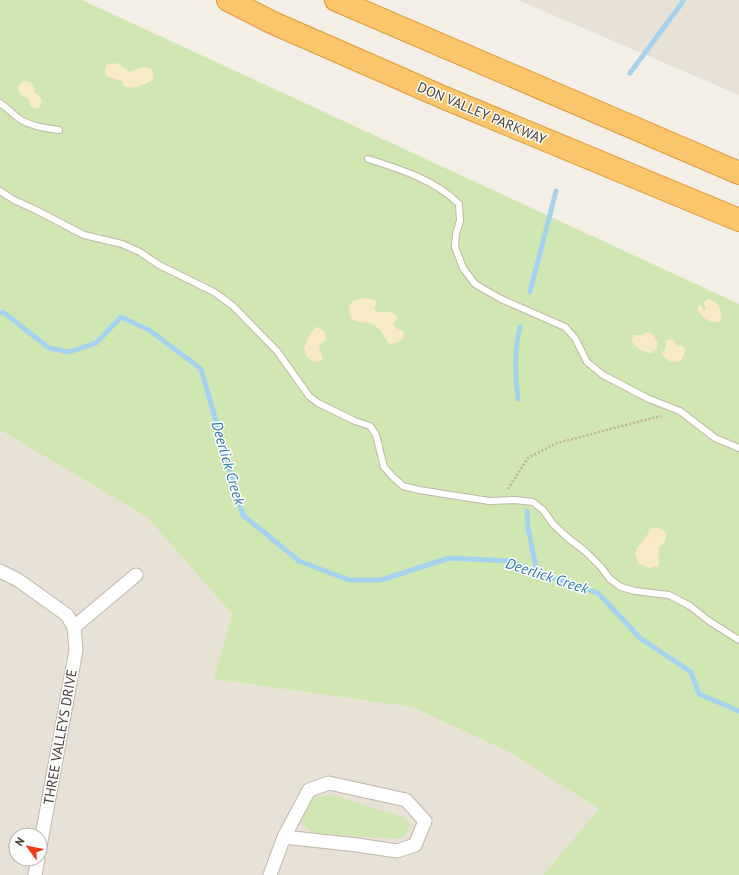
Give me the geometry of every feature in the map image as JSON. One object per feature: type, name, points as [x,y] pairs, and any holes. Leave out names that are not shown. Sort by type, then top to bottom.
[{"type":"highway","name":"DON VALLEY PARKWAY","points":[[228,0],[271,22],[448,99],[739,220]]},
{"type":"highway","points":[[336,0],[739,173]]},
{"type":"street","points":[[0,571],[18,580],[67,615],[74,626],[136,575]]},
{"type":"street","name":"THREE VALLEYS DRIVE","points":[[44,827],[76,650],[74,626]]},
{"type":"street","points":[[270,875],[284,837],[309,790],[329,783],[406,800],[425,821],[415,845],[397,851],[284,837]]},
{"type":"lane","points":[[0,102],[18,118],[26,122],[43,128],[59,130]]},
{"type":"lane","points":[[368,159],[397,168],[428,182],[450,196],[459,204],[460,221],[456,234],[455,247],[463,268],[475,284],[502,299],[565,327],[575,338],[587,362],[603,375],[649,399],[680,411],[715,438],[739,448]]},
{"type":"lane","points":[[0,191],[14,200],[84,235],[122,244],[140,252],[159,265],[214,292],[234,306],[277,351],[309,396],[318,403],[370,426],[376,435],[384,467],[403,486],[463,498],[489,501],[502,500],[533,502],[543,510],[553,524],[585,551],[601,567],[610,579],[621,587],[635,591],[669,595],[690,606],[739,640]]},
{"type":"path","points":[[502,500],[528,458],[557,443],[680,411]]},
{"type":"shaded area","points":[[518,0],[739,0],[739,95]]},
{"type":"shaded area","points":[[0,430],[147,517],[232,614],[214,679],[412,707],[511,753],[599,809],[543,875],[0,875]]},
{"type":"green space","points":[[0,0],[82,0],[739,304],[739,875],[543,875],[599,809],[511,753],[412,707],[214,679],[232,614],[147,517],[0,430]]},
{"type":"green space","points":[[332,795],[403,817],[410,825],[406,835],[397,839],[314,833],[303,825],[302,814],[313,797]]},
{"type":"sand","points":[[112,63],[119,64],[130,72],[144,67],[151,69],[154,74],[153,79],[138,87],[133,88],[125,86],[122,84],[123,81],[107,77],[105,72],[106,66]]},
{"type":"sand","points":[[24,81],[30,82],[34,87],[34,92],[42,101],[39,108],[33,108],[30,105],[29,99],[19,92],[18,86]]},
{"type":"sand","points":[[365,298],[375,300],[376,304],[374,309],[377,312],[391,312],[398,318],[394,322],[393,326],[404,332],[403,339],[391,344],[372,324],[359,322],[352,319],[349,310],[350,304],[356,300]]},
{"type":"sand","points":[[709,299],[720,307],[721,321],[710,321],[703,317],[698,311],[697,308],[700,305],[703,307],[703,310],[706,310],[704,303]]},
{"type":"sand","points":[[316,327],[325,332],[326,339],[321,343],[319,348],[323,358],[321,361],[314,362],[307,357],[304,348],[310,334]]},
{"type":"sand","points":[[647,332],[653,334],[657,341],[657,349],[652,353],[640,349],[634,345],[631,340],[634,335],[642,335]]},
{"type":"sand","points":[[670,339],[674,341],[677,346],[682,346],[685,349],[684,356],[679,362],[669,361],[662,355],[666,348],[666,341]]},
{"type":"sand","points":[[659,528],[666,532],[666,539],[659,547],[658,566],[649,568],[638,563],[635,554],[637,548],[646,537],[650,529]]},
{"type":"waterway","points":[[630,73],[683,0]]},
{"type":"waterway","points":[[530,292],[556,191]]},
{"type":"waterway","name":"Deerlick Creek","points":[[0,313],[3,312],[49,348],[69,352],[96,343],[121,317],[149,330],[201,369],[243,515],[299,561],[349,580],[381,580],[449,558],[510,561],[598,593],[640,638],[691,672],[699,694],[739,711]]},
{"type":"waterway","points":[[518,399],[516,363],[520,327]]},
{"type":"waterway","points":[[527,511],[528,528],[537,572]]}]
